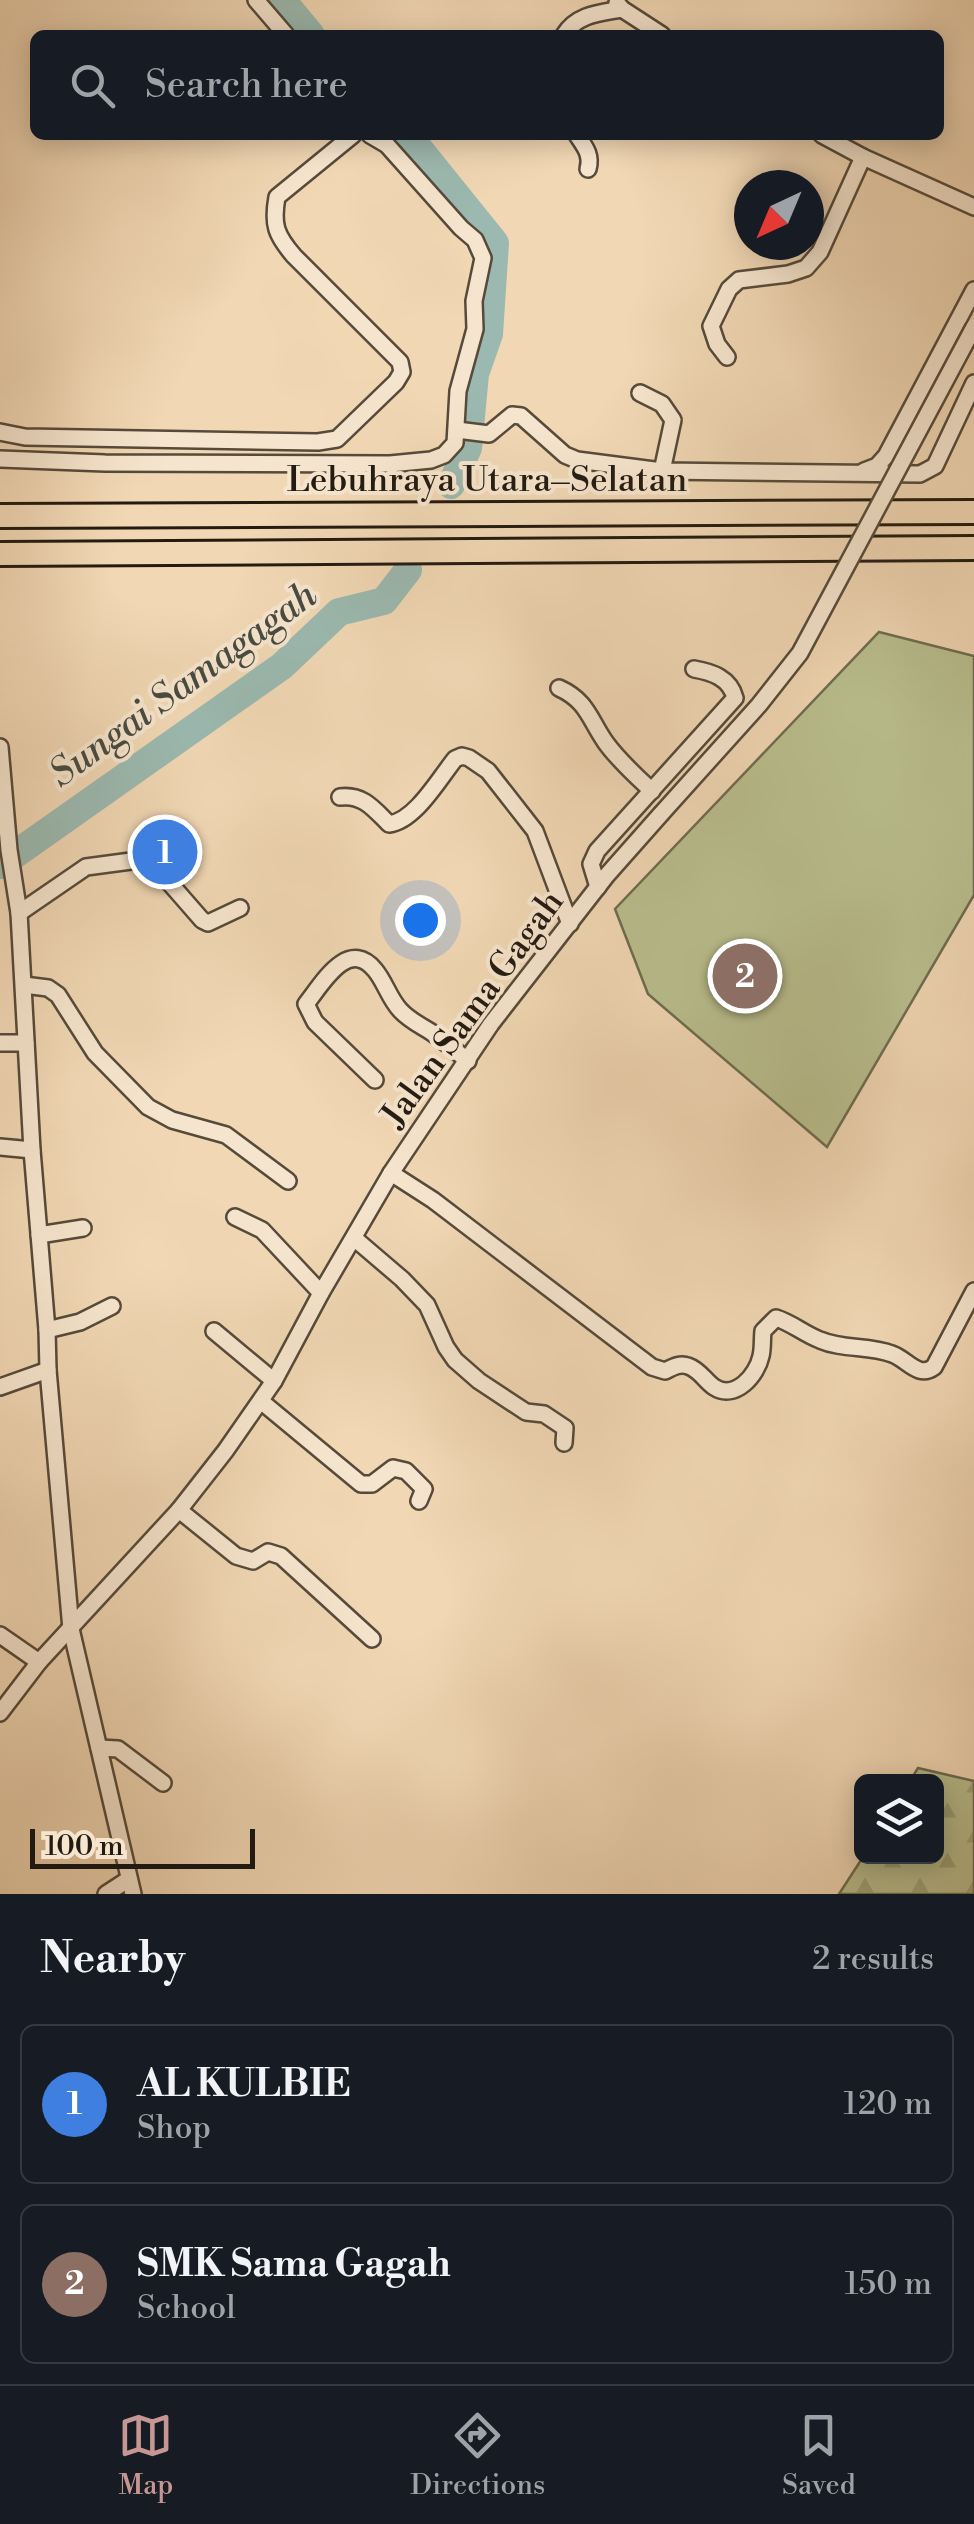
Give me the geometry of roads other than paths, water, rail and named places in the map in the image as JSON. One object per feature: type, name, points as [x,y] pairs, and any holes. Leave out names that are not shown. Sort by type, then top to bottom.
[{"type":"highway","name":"Lebuhraya Utara–Selatan","points":[[0,516],[974,512]]},
{"type":"highway","name":"Lebuhraya Utara–Selatan","points":[[0,554],[974,548]]},
{"type":"street","points":[[256,0],[282,30]]},
{"type":"street","points":[[567,30],[584,16],[618,4],[655,30]]},
{"type":"street","points":[[0,432],[25,438],[318,442],[337,439],[396,382],[402,372],[400,362],[294,256],[278,237],[274,214],[277,197],[347,140]]},
{"type":"street","points":[[0,458],[106,463],[390,464],[444,455],[459,431],[455,413],[458,391],[475,329],[474,301],[484,258],[475,240],[378,140]]},
{"type":"street","points":[[580,140],[588,151],[588,168]]},
{"type":"street","points":[[831,140],[974,207]]},
{"type":"street","points":[[727,357],[711,326],[728,289],[738,280],[806,268],[820,252],[863,157]]},
{"type":"street","points":[[862,472],[886,456],[974,290]]},
{"type":"street","name":"Jalan Sama Gagah","points":[[0,1713],[39,1662],[179,1510],[262,1402],[391,1173],[491,1024],[598,887],[760,705],[800,653],[974,326]]},
{"type":"street","points":[[459,431],[489,434],[512,415],[521,416],[576,460],[662,472],[920,474],[935,466],[974,383]]},
{"type":"street","points":[[640,393],[662,404],[672,420],[662,472]]},
{"type":"street","points":[[598,887],[591,864],[596,852],[735,698],[721,678],[694,669]]},
{"type":"street","points":[[559,688],[592,715],[604,741],[652,790]]},
{"type":"street","points":[[0,746],[19,913],[48,1370],[72,1630],[131,1886],[106,1894]]},
{"type":"street","points":[[340,797],[352,795],[366,801],[389,824],[399,823],[409,816],[454,759],[469,758],[488,772],[535,830],[570,924]]},
{"type":"street","points":[[19,913],[86,868],[146,859],[202,920],[208,923],[240,908]]},
{"type":"street","points":[[375,1080],[314,1022],[306,1004],[338,964],[347,960],[358,958],[374,968],[404,1014],[468,1061]]},
{"type":"street","points":[[24,985],[48,988],[58,995],[95,1053],[148,1107],[172,1120],[226,1135],[288,1181]]},
{"type":"street","points":[[1,1046],[26,1043]]},
{"type":"street","points":[[0,1147],[32,1150]]},
{"type":"street","points":[[391,1173],[433,1200],[652,1366],[665,1371],[686,1365],[724,1391],[733,1391],[754,1374],[762,1355],[763,1331],[776,1318],[820,1340],[891,1353],[922,1372],[929,1372],[974,1291]]},
{"type":"street","points":[[234,1218],[262,1230],[321,1293]]},
{"type":"street","points":[[39,1235],[84,1228]]},
{"type":"street","points":[[354,1238],[427,1306],[455,1360],[526,1412],[554,1419],[565,1428],[564,1443]]},
{"type":"street","points":[[48,1330],[80,1322],[112,1306]]},
{"type":"street","points":[[214,1331],[274,1381]]},
{"type":"street","points":[[0,1387],[48,1370]]},
{"type":"street","points":[[262,1402],[361,1484],[372,1484],[394,1468],[406,1471],[424,1488],[419,1502]]},
{"type":"street","points":[[179,1510],[236,1556],[253,1562],[268,1552],[282,1556],[372,1639]]},
{"type":"street","points":[[0,1635],[39,1662]]},
{"type":"street","points":[[99,1748],[118,1748],[163,1783]]},
{"type":"waterway","name":"Sungai Samagagah","points":[[282,0],[307,30]]},
{"type":"waterway","name":"Sungai Samagagah","points":[[412,140],[495,243],[489,334],[475,374],[468,448],[451,485]]},
{"type":"waterway","name":"Sungai Samagagah","points":[[0,865],[282,666],[339,612],[384,601],[408,570]]},
{"type":"place","name":"AL KULBIE","points":[[165,852]]},
{"type":"place","name":"SMK Sama Gagah","points":[[745,976]]}]
